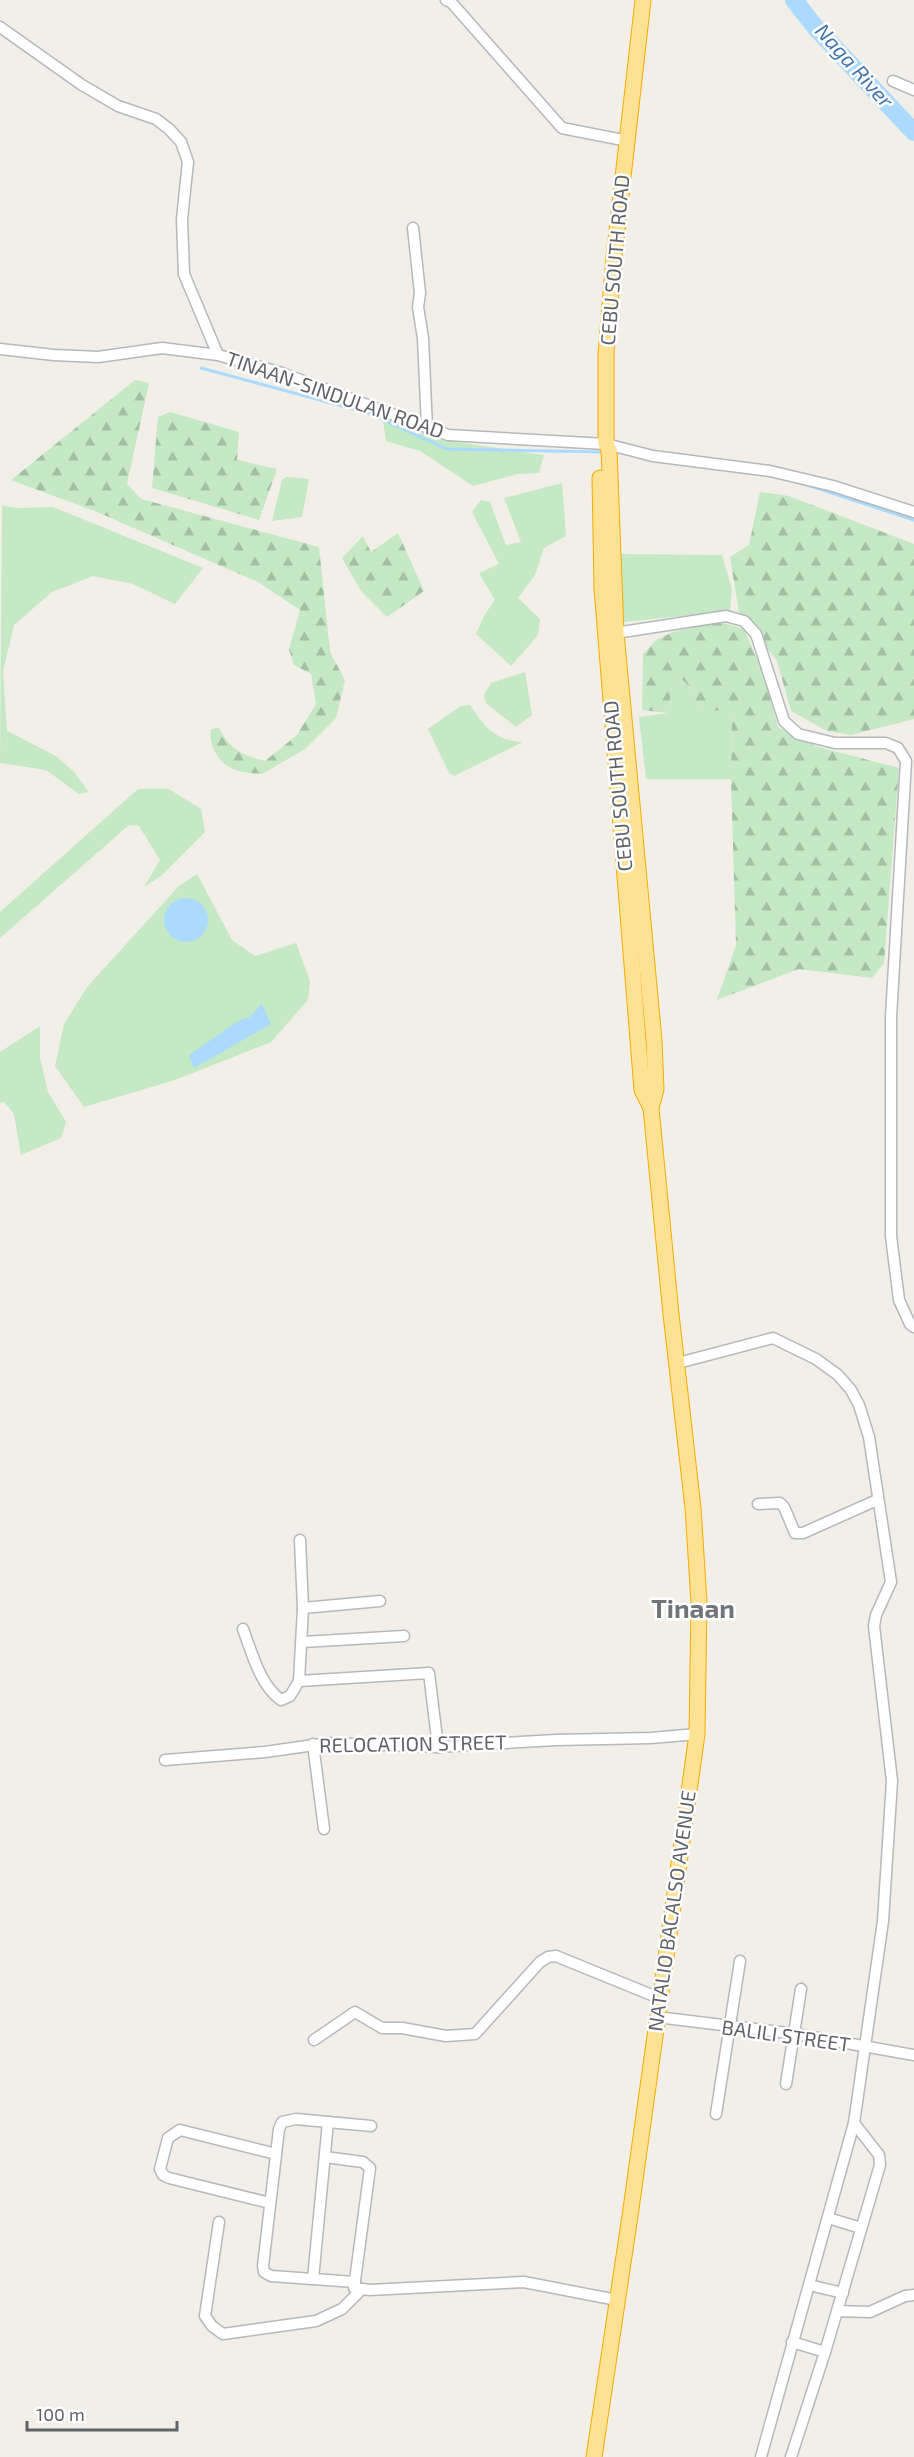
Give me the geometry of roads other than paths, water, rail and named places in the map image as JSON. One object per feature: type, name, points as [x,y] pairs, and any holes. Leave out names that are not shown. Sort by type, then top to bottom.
[{"type":"highway","name":"CEBU SOUTH ROAD","points":[[643,0],[614,257],[606,354],[605,453],[600,552],[611,634],[642,1090],[651,1108],[678,1363]]},
{"type":"highway","name":"CEBU SOUTH ROAD","points":[[636,78],[652,0]]},
{"type":"highway","name":"NATALIO BACALSO AVENUE","points":[[594,2457],[697,1734],[699,1602],[693,1508],[678,1363]]},
{"type":"street","points":[[446,0],[451,2],[562,128],[628,141]]},
{"type":"street","points":[[0,27],[82,85],[118,106],[156,119],[181,142],[188,162],[182,219],[184,274],[218,355]]},
{"type":"street","points":[[893,81],[914,90]]},
{"type":"street","points":[[412,228],[420,293],[418,307],[423,338],[428,428]]},
{"type":"street","name":"TINAAN-SINDULAN ROAD","points":[[0,349],[98,357],[162,348],[218,355],[282,373],[365,402],[448,435],[605,453],[653,456],[770,471],[833,486],[914,512]]},
{"type":"street","points":[[611,634],[726,616],[744,621],[756,634],[784,721],[798,734],[835,743],[886,742],[898,748],[906,761],[891,1017],[891,1236],[899,1300],[910,1324],[914,1327]]},
{"type":"street","points":[[678,1363],[773,1338],[823,1364],[837,1375],[851,1390],[859,1405],[869,1437],[891,1582],[876,1615],[874,1626],[892,1781],[883,1920],[854,2123],[761,2457]]},
{"type":"street","points":[[758,1504],[780,1503],[795,1533],[803,1533],[878,1500]]},
{"type":"street","points":[[243,1629],[271,1693],[281,1700],[290,1696],[299,1681],[303,1642],[300,1540]]},
{"type":"street","points":[[303,1608],[380,1601]]},
{"type":"street","points":[[303,1642],[404,1636]]},
{"type":"street","points":[[299,1681],[429,1672],[438,1747]]},
{"type":"street","name":"RELOCATION STREET","points":[[165,1760],[265,1752],[313,1744],[351,1743],[438,1747],[697,1734]]},
{"type":"street","points":[[313,1744],[324,1829]]},
{"type":"street","points":[[314,2040],[354,2012],[382,2028],[402,2028],[446,2036],[475,2034],[540,1962],[556,1956],[659,1998]]},
{"type":"street","points":[[716,2114],[741,1961]]},
{"type":"street","points":[[786,2084],[796,2034],[801,1989]]},
{"type":"street","name":"BALILI STREET","points":[[657,2017],[796,2034],[863,2048],[914,2055]]},
{"type":"street","points":[[371,2126],[296,2119],[282,2122],[279,2129],[270,2203],[264,2272],[271,2276],[313,2279],[357,2286],[524,2282],[617,2300]]},
{"type":"street","points":[[313,2279],[328,2122]]},
{"type":"street","points":[[791,2457],[843,2293],[880,2165],[879,2155],[854,2123]]},
{"type":"street","points":[[270,2203],[170,2178],[160,2169],[168,2138],[180,2130],[276,2154]]},
{"type":"street","points":[[219,2222],[205,2316],[212,2326],[223,2334],[316,2321],[342,2309],[357,2286],[370,2168],[363,2162],[325,2157]]},
{"type":"street","points":[[828,2218],[861,2228]]},
{"type":"street","points":[[809,2285],[843,2293]]},
{"type":"street","points":[[837,2312],[870,2312],[905,2296],[914,2295]]},
{"type":"street","points":[[792,2342],[825,2352]]},
{"type":"water","points":[[186,898],[202,904],[208,920],[202,936],[186,942],[170,936],[164,920],[170,904]]},
{"type":"water","points":[[262,1004],[271,1024],[194,1068],[189,1055],[240,1020],[250,1017]]},
{"type":"waterway","name":"Naga River","points":[[794,0],[816,28],[914,132]]},
{"type":"waterway","points":[[201,368],[368,413],[447,449],[605,452]]},
{"type":"waterway","points":[[807,485],[914,520]]},
{"type":"district","name":"Tinaan","points":[[693,1609]]}]
